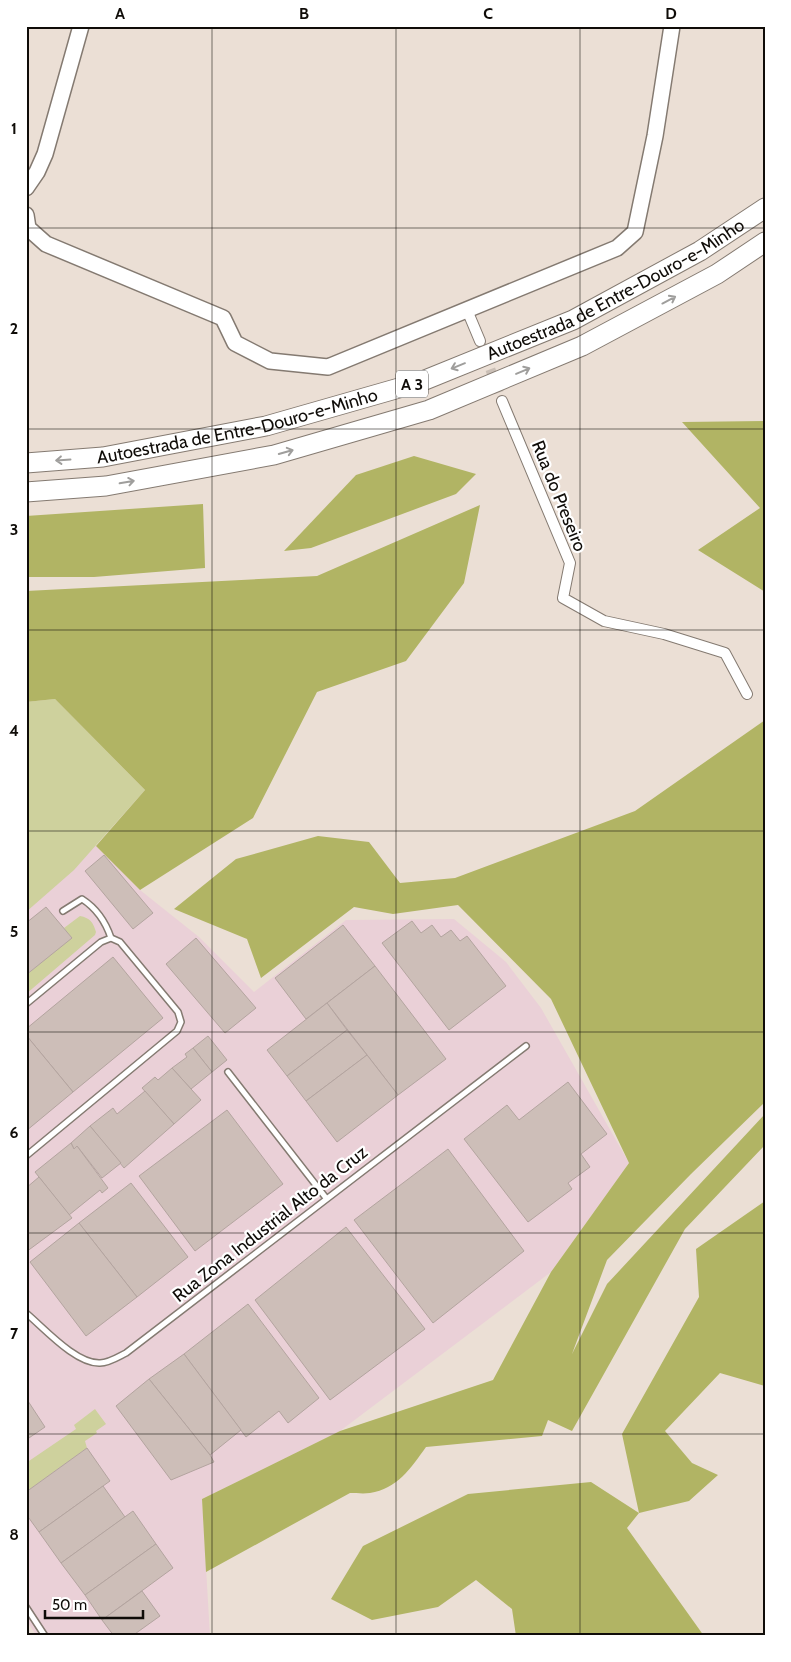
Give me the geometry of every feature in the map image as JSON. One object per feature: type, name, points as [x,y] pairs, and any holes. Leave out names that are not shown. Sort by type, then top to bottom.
[{"type":"highway","name":"Autoestrada de Entre-Douro-e-Minho","points":[[26,463],[103,457],[266,426],[420,382],[573,320],[700,250],[765,208]]},
{"type":"highway","name":"Autoestrada de Entre-Douro-e-Minho","points":[[26,492],[106,486],[274,455],[429,410],[582,346],[717,274],[765,242]]},
{"type":"street","points":[[26,188],[37,172],[45,154],[81,26]]},
{"type":"street","points":[[26,215],[28,228],[46,244],[222,318],[235,343],[270,361],[328,367],[617,248],[635,232],[655,136],[672,26]]},
{"type":"street","points":[[467,310],[480,342]]},
{"type":"street","name":"Rua do Preseiro","points":[[502,401],[570,563],[563,598],[604,621],[664,634],[726,653],[747,694]]},
{"type":"lane","points":[[26,1156],[177,1031],[181,1022],[178,1012],[120,942],[111,938],[107,926],[90,904],[82,899],[63,911]]},
{"type":"lane","points":[[26,1004],[102,942],[111,938]]},
{"type":"lane","name":"Rua Zona Industrial Alto da Cruz","points":[[26,1313],[79,1358],[90,1362],[102,1363],[114,1359],[134,1347],[526,1046]]},
{"type":"lane","points":[[228,1072],[326,1198]]},
{"type":"lane","points":[[26,1607],[45,1636]]},
{"type":"shaded area","points":[[26,702],[96,846],[140,890],[199,937],[254,992],[346,920],[454,919],[506,962],[541,1008],[629,1163],[551,1272],[340,1431],[202,1499],[210,1636],[37,1636],[26,1620]]},
{"type":"green space","points":[[765,421],[765,592],[698,550],[760,508],[682,422]]},
{"type":"green space","points":[[414,456],[476,474],[456,494],[311,548],[284,551],[356,475]]},
{"type":"green space","points":[[203,504],[205,568],[94,577],[26,577],[26,516]]},
{"type":"green space","points":[[480,505],[464,583],[406,661],[317,692],[253,818],[140,890],[96,846],[145,790],[55,699],[26,702],[26,591],[317,576]]},
{"type":"green space","points":[[55,699],[145,790],[74,870],[26,912],[26,702]]},
{"type":"green space","points":[[765,720],[765,1102],[607,1260],[572,1354],[607,1284],[765,1114],[765,1145],[685,1229],[572,1431],[548,1420],[542,1436],[426,1447],[409,1470],[388,1487],[370,1493],[350,1493],[206,1572],[202,1499],[340,1431],[493,1380],[551,1272],[629,1163],[551,999],[458,905],[393,914],[354,907],[261,978],[247,939],[174,909],[236,859],[318,836],[369,842],[400,883],[455,878],[635,811]]},
{"type":"green space","points":[[80,916],[91,921],[96,932],[95,935],[26,994],[26,975],[71,938],[64,928]]},
{"type":"green space","points":[[765,1201],[765,1386],[720,1373],[665,1431],[692,1463],[718,1475],[689,1501],[639,1513],[622,1434],[699,1297],[696,1249]]},
{"type":"green space","points":[[95,1409],[106,1424],[85,1441],[87,1448],[26,1492],[26,1463],[76,1429],[74,1425]]},
{"type":"green space","points":[[591,1482],[639,1513],[627,1528],[704,1636],[516,1636],[512,1609],[476,1580],[438,1607],[372,1620],[331,1599],[363,1546],[468,1494]]},
{"type":"building","points":[[104,855],[153,913],[133,929],[85,871]]},
{"type":"building","points":[[46,907],[72,938],[26,975],[26,923]]},
{"type":"building","points":[[412,921],[421,933],[432,925],[441,937],[451,930],[460,941],[467,936],[506,986],[449,1030],[382,943]]},
{"type":"building","points":[[343,925],[375,966],[306,1019],[275,978]]},
{"type":"building","points":[[196,938],[256,1008],[225,1033],[166,964]]},
{"type":"building","points":[[113,957],[163,1018],[73,1092],[26,1035],[26,1029]]},
{"type":"building","points":[[375,966],[446,1059],[398,1095],[327,1003]]},
{"type":"building","points":[[327,1003],[347,1030],[287,1076],[267,1050]]},
{"type":"building","points":[[347,1030],[367,1055],[306,1101],[287,1076]]},
{"type":"building","points":[[26,1035],[73,1092],[26,1131]]},
{"type":"building","points":[[208,1036],[227,1060],[212,1072],[193,1048]]},
{"type":"building","points":[[193,1048],[212,1072],[191,1089],[172,1068],[187,1057],[185,1054]]},
{"type":"building","points":[[367,1055],[398,1095],[337,1142],[306,1101]]},
{"type":"building","points":[[172,1068],[201,1100],[174,1124],[142,1088],[155,1077],[158,1080]]},
{"type":"building","points":[[568,1082],[607,1134],[581,1154],[590,1167],[568,1183],[572,1189],[528,1222],[464,1139],[507,1105],[519,1120]]},
{"type":"building","points":[[145,1091],[174,1124],[124,1168],[90,1126],[113,1108],[117,1114]]},
{"type":"building","points":[[227,1110],[283,1184],[195,1251],[139,1176]]},
{"type":"building","points":[[90,1126],[121,1163],[102,1178],[77,1146],[74,1149],[71,1143]]},
{"type":"building","points":[[71,1143],[74,1149],[77,1146],[108,1188],[102,1193],[100,1190],[69,1215],[35,1172]]},
{"type":"building","points":[[448,1149],[524,1251],[433,1323],[354,1220]]},
{"type":"building","points":[[39,1177],[72,1218],[26,1252],[26,1188]]},
{"type":"building","points":[[131,1183],[188,1257],[137,1297],[79,1223]]},
{"type":"building","points":[[79,1223],[137,1297],[86,1336],[30,1262]]},
{"type":"building","points":[[346,1227],[425,1329],[330,1400],[255,1300]]},
{"type":"building","points":[[248,1304],[319,1398],[288,1423],[279,1411],[246,1437],[184,1354]]},
{"type":"building","points":[[184,1354],[241,1430],[210,1455],[149,1379]]},
{"type":"building","points":[[149,1379],[214,1462],[171,1480],[116,1406]]},
{"type":"building","points":[[26,1398],[45,1427],[26,1440]]},
{"type":"building","points":[[87,1448],[110,1481],[39,1532],[26,1514],[26,1492]]},
{"type":"building","points":[[103,1486],[125,1517],[61,1563],[39,1532]]},
{"type":"building","points":[[133,1511],[156,1544],[85,1595],[61,1563]]},
{"type":"building","points":[[156,1544],[173,1568],[102,1620],[85,1595]]},
{"type":"building","points":[[142,1591],[160,1616],[132,1636],[114,1636],[102,1620]]},
{"type":"tunnel","points":[[480,341],[502,401]]}]
